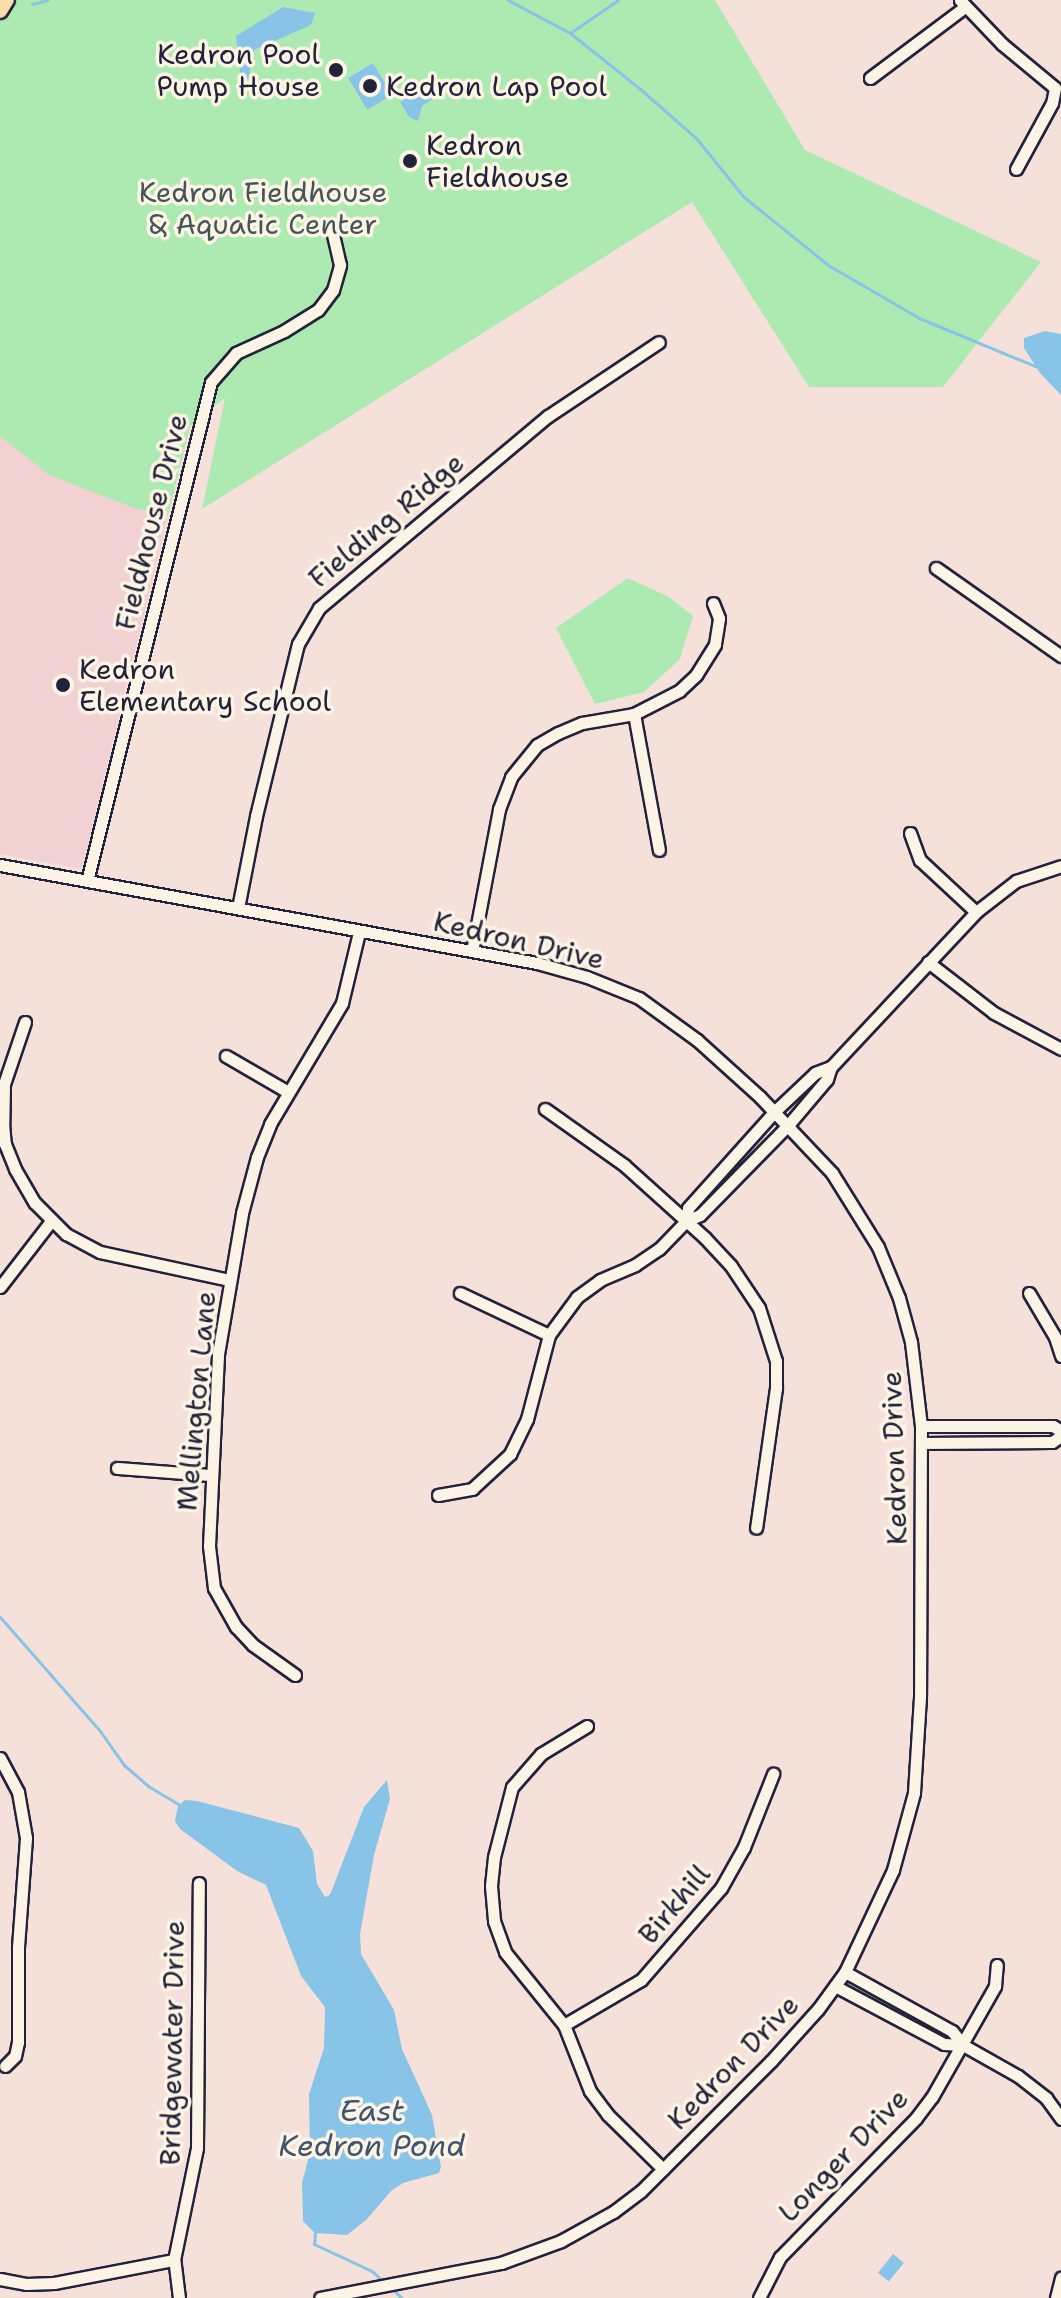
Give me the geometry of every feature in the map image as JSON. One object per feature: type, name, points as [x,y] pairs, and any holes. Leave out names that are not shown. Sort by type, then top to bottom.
[{"type":"main road","points":[[0,11],[7,0]]},
{"type":"street","points":[[870,78],[962,4],[1055,88],[1052,103],[1016,169]]},
{"type":"street","name":"Fieldhouse Drive","points":[[87,881],[211,382],[236,353],[284,331],[318,310],[333,290],[340,265],[333,234]]},
{"type":"street","name":"Fielding Ridge","points":[[238,908],[256,816],[298,644],[319,608],[548,416],[659,342]]},
{"type":"street","points":[[936,568],[1061,656]]},
{"type":"street","points":[[472,951],[499,809],[511,777],[537,745],[558,733],[596,720],[634,714],[679,691],[707,659],[719,631],[713,603]]},
{"type":"street","points":[[634,714],[659,850]]},
{"type":"street","points":[[910,833],[920,860],[976,912]]},
{"type":"street","name":"Kedron Drive","points":[[0,865],[561,969],[639,998],[697,1040],[789,1124],[853,1203],[887,1266],[911,1342],[921,1426],[919,1727],[914,1793],[893,1870],[845,1972],[795,2035],[663,2169],[613,2212],[536,2252],[501,2263],[320,2298]]},
{"type":"street","points":[[438,1495],[472,1489],[510,1454],[527,1419],[549,1335],[577,1297],[600,1280],[635,1265],[659,1249],[686,1221],[700,1215],[789,1124],[827,1079],[831,1067],[976,912],[1016,881],[1061,866]]},
{"type":"street","name":"Mellington Lane","points":[[295,1675],[253,1645],[236,1627],[214,1588],[209,1546],[220,1333],[257,1157],[288,1092],[342,1003],[359,932]]},
{"type":"street","points":[[928,962],[994,1013],[1061,1049]]},
{"type":"street","points":[[25,1022],[4,1084],[4,1134],[24,1186],[51,1221],[85,1245],[109,1255],[230,1280]]},
{"type":"street","points":[[226,1056],[288,1092]]},
{"type":"street","points":[[686,1221],[688,1208],[775,1111],[815,1073],[831,1067]]},
{"type":"street","points":[[545,1109],[593,1140],[686,1221],[731,1266],[748,1289],[767,1325],[776,1361],[773,1427],[756,1528]]},
{"type":"street","points":[[0,1287],[51,1221]]},
{"type":"street","points":[[460,1293],[549,1335]]},
{"type":"street","points":[[1029,1293],[1055,1337],[1061,1356]]},
{"type":"street","points":[[921,1426],[1053,1426],[1061,1434],[1052,1442],[921,1443]]},
{"type":"street","points":[[117,1468],[211,1475]]},
{"type":"street","points":[[587,1726],[541,1754],[512,1787],[500,1826],[491,1886],[494,1921],[505,1952],[564,2025],[590,2091],[608,2115],[663,2169]]},
{"type":"street","points":[[0,1758],[18,1792],[26,1838],[18,1948],[18,2042],[15,2056],[5,2066]]},
{"type":"street","name":"Birkhill","points":[[564,2025],[641,1980],[721,1888],[744,1847],[773,1774]]},
{"type":"street","name":"Bridgewater Drive","points":[[179,2298],[174,2260],[197,2148],[199,1883]]},
{"type":"street","name":"Longer Drive","points":[[759,2298],[779,2258],[916,2118],[963,2045],[995,1986],[997,1965]]},
{"type":"street","points":[[845,1972],[952,2031],[963,2045],[1032,2086],[1061,2119]]},
{"type":"street","points":[[835,1986],[944,2044],[963,2045]]},
{"type":"street","points":[[0,2279],[26,2284],[54,2283],[174,2260]]},
{"type":"street","points":[[1056,2298],[1061,2278]]},
{"type":"shaded area","name":"Kedron Elementary School","points":[[0,349],[190,425],[82,869],[0,854]]},
{"type":"green space","name":"Kedron Fieldhouse & Aquatic Center","points":[[0,0],[715,0],[805,150],[1041,262],[943,387],[809,387],[692,202],[202,509],[225,398],[190,426],[168,515],[137,509],[49,475],[0,436]]},
{"type":"green space","points":[[628,578],[669,597],[693,616],[680,659],[644,692],[595,704],[556,628]]},
{"type":"water","points":[[283,7],[315,13],[311,25],[254,50],[248,79],[241,81],[236,36]]},
{"type":"water","name":"Kedron Lap Pool","points":[[373,63],[392,95],[367,110],[348,78]]},
{"type":"water","points":[[425,87],[433,99],[422,106],[418,121],[409,117],[400,102]]},
{"type":"water","points":[[1045,331],[1061,334],[1061,395],[1040,373],[1024,348],[1024,338]]},
{"type":"water","name":"East Kedron Pond","points":[[387,1780],[390,1799],[374,1855],[360,1934],[361,1954],[394,2010],[402,2049],[432,2115],[441,2167],[439,2173],[403,2183],[391,2191],[367,2219],[347,2235],[315,2233],[303,2221],[302,2183],[310,2152],[309,2094],[324,2048],[325,2007],[301,1976],[266,1885],[237,1871],[180,1829],[175,1821],[178,1806],[185,1800],[299,1828],[313,1851],[317,1884],[325,1897],[330,1895],[364,1807]]},
{"type":"water","points":[[893,2254],[904,2263],[889,2281],[878,2273]]},
{"type":"waterway","points":[[32,4],[48,0]]},
{"type":"waterway","points":[[508,0],[570,33],[639,88],[696,138],[744,197],[828,265],[919,318],[1035,366]]},
{"type":"waterway","points":[[570,33],[618,0]]},
{"type":"waterway","points":[[0,1617],[100,1731],[124,1765],[148,1786],[180,1805]]},
{"type":"waterway","points":[[315,2233],[314,2244],[372,2271],[384,2282]]},
{"type":"waterway","points":[[390,2287],[402,2298]]},
{"type":"place","name":"Kedron Pool Pump House","points":[[336,70]]},
{"type":"place","name":"Kedron Lap Pool","points":[[370,86]]},
{"type":"place","name":"Kedron Fieldhouse","points":[[410,161]]},
{"type":"place","name":"Kedron Elementary School","points":[[63,685]]}]
